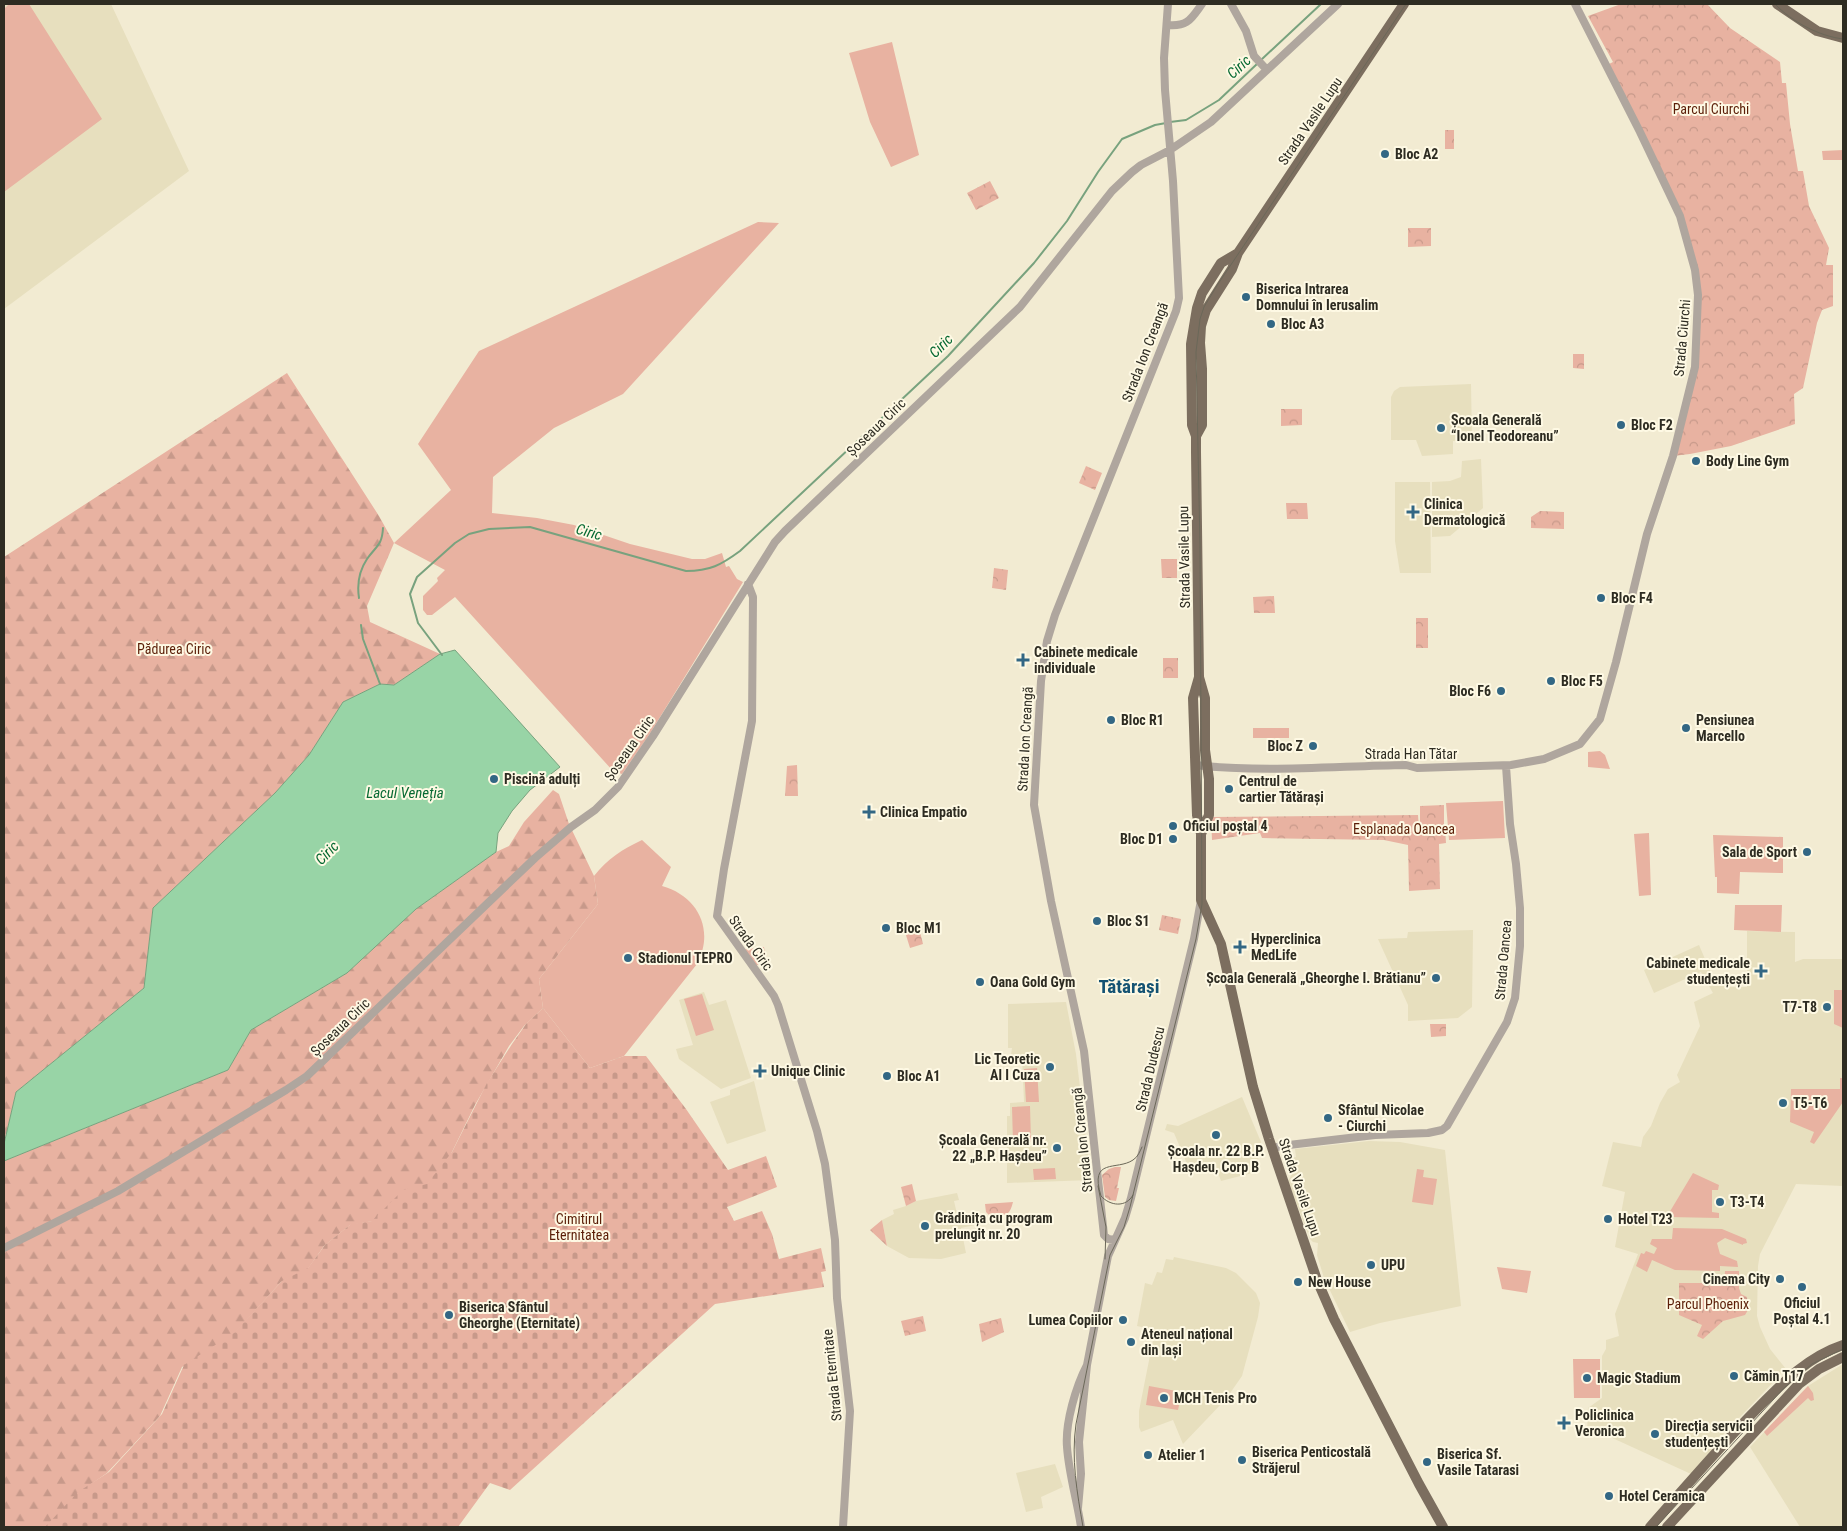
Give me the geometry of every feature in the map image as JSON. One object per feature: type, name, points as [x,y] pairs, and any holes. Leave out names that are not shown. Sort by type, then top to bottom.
[{"type":"main road","name":"Strada Vasile Lupu","points":[[1201,834],[1209,815],[1209,779],[1205,750],[1205,698],[1199,677],[1196,436],[1202,425],[1201,326],[1206,310],[1232,269],[1238,253],[1404,4]]},
{"type":"main road","points":[[1777,4],[1816,31],[1843,38]]},
{"type":"main road","name":"Strada Vasile Lupu","points":[[1199,677],[1193,698],[1197,815],[1201,834],[1201,900],[1221,944],[1253,1087],[1317,1280],[1334,1319],[1443,1527]]},
{"type":"main road","points":[[1650,1527],[1724,1444],[1791,1375],[1817,1356],[1843,1344]]},
{"type":"main road","points":[[1667,1527],[1800,1384],[1819,1369],[1843,1357]]},
{"type":"street","name":"Strada Ion Creangă","points":[[1108,1259],[1083,1044],[1051,902],[1034,806],[1036,757],[1041,681],[1047,641],[1055,615],[1176,311],[1179,298],[1164,58],[1168,4]]},
{"type":"street","points":[[1167,25],[1180,26],[1186,23],[1202,4]]},
{"type":"street","points":[[1231,4],[1246,31],[1254,56],[1265,67]]},
{"type":"street","name":"Șoseaua Ciric","points":[[4,1248],[118,1191],[307,1076],[535,858],[571,827],[595,810],[618,787],[653,736],[775,542],[785,531],[1020,307],[1112,191],[1141,165],[1170,150],[1211,122],[1265,67],[1338,4]]},
{"type":"street","name":"Strada Ciurchi","points":[[1575,4],[1678,209],[1690,247],[1698,295],[1694,367],[1685,410],[1671,462],[1647,534],[1600,719]]},
{"type":"street","name":"Strada Ciric","points":[[748,584],[753,597],[752,722],[717,916],[770,990],[778,1005],[817,1131],[825,1164],[836,1250]]},
{"type":"street","name":"Strada Han Tătar","points":[[1195,765],[1207,767],[1276,768],[1406,765],[1416,768],[1506,766],[1544,759],[1580,744],[1600,719]]},
{"type":"street","name":"Strada Oancea","points":[[1272,1149],[1280,1146],[1375,1135],[1428,1133],[1442,1130],[1447,1126],[1507,1022],[1514,998],[1520,946],[1520,908],[1510,824],[1506,766]]},
{"type":"street","name":"Strada Dudescu","points":[[1114,1240],[1125,1218],[1131,1198],[1194,939],[1201,900]]},
{"type":"street","points":[[1078,1508],[1081,1474],[1079,1442],[1087,1365],[1108,1259],[1114,1240],[1104,1236]]},
{"type":"street","name":"Strada Eternitate","points":[[836,1250],[837,1298],[850,1411],[842,1527]]},
{"type":"street","points":[[1081,1527],[1073,1490],[1067,1446],[1075,1395],[1087,1365]]},
{"type":"shaded area","points":[[4,4],[111,4],[189,171],[4,309]]},
{"type":"shaded area","points":[[1471,384],[1472,440],[1453,441],[1453,454],[1422,456],[1416,440],[1391,440],[1391,397],[1394,391],[1400,387]]},
{"type":"shaded area","points":[[1481,459],[1483,508],[1450,536],[1432,537],[1432,482],[1450,481],[1461,477],[1462,461]]},
{"type":"shaded area","name":"Clinica Dermatologică","points":[[1395,482],[1430,482],[1431,573],[1400,573],[1395,541]]},
{"type":"shaded area","points":[[1473,930],[1472,1007],[1458,1018],[1408,1021],[1408,1005],[1378,939],[1407,938],[1408,932]]},
{"type":"shaded area","points":[[1747,931],[1795,932],[1795,962],[1803,959],[1843,959],[1843,1186],[1796,1184],[1760,1254],[1758,1266],[1757,1316],[1770,1349],[1786,1369],[1719,1439],[1721,1441],[1691,1474],[1608,1436],[1587,1433],[1588,1408],[1602,1398],[1602,1356],[1606,1349],[1606,1340],[1619,1336],[1615,1314],[1638,1254],[1615,1247],[1625,1192],[1602,1186],[1613,1142],[1641,1147],[1643,1137],[1651,1126],[1668,1089],[1680,1082],[1677,1075],[1700,1026],[1694,1002],[1713,993],[1701,972],[1654,993],[1644,970],[1699,945],[1715,978],[1728,977],[1729,987],[1747,987]]},
{"type":"shaded area","points":[[704,992],[709,1005],[726,1000],[751,1078],[721,1089],[679,1059],[676,1049],[693,1045],[679,1000]]},
{"type":"shaded area","points":[[1066,1002],[1076,1054],[1091,1180],[1007,1183],[1007,1116],[1010,1116],[1010,1103],[1024,1102],[1022,1056],[1011,1055],[1012,1048],[1008,1048],[1008,1004]]},
{"type":"shaded area","points":[[754,1081],[766,1131],[727,1144],[710,1102],[730,1095],[730,1090]]},
{"type":"shaded area","name":"Școala nr. 22 B.P. Hașdeu, Corp B","points":[[1242,1097],[1261,1142],[1256,1172],[1221,1181],[1214,1161],[1190,1171],[1174,1133],[1165,1130],[1167,1124],[1178,1126]]},
{"type":"shaded area","points":[[1369,1141],[1400,1142],[1445,1150],[1461,1306],[1380,1323],[1350,1332],[1324,1278],[1317,1255],[1318,1243],[1310,1239],[1288,1181],[1295,1169],[1290,1164],[1289,1158],[1296,1157],[1295,1149]]},
{"type":"shaded area","name":"Grădinița cu program prelungit nr. 20","points":[[957,1193],[959,1200],[954,1201],[957,1214],[953,1215],[955,1225],[980,1221],[980,1224],[961,1228],[966,1253],[941,1259],[909,1258],[887,1246],[882,1220],[894,1214],[893,1210],[916,1201]]},
{"type":"shaded area","points":[[1174,1257],[1226,1268],[1236,1273],[1256,1293],[1260,1303],[1242,1376],[1226,1399],[1183,1444],[1173,1420],[1141,1432],[1139,1427],[1139,1411],[1155,1330],[1137,1326],[1145,1283],[1152,1285],[1157,1272],[1162,1273],[1166,1259],[1173,1260]]},
{"type":"shaded area","points":[[1843,1364],[1843,1527],[1800,1527],[1750,1447],[1808,1386]]},
{"type":"shaded area","points":[[1055,1464],[1063,1487],[1041,1497],[1043,1508],[1026,1512],[1016,1473]]},
{"type":"green space","points":[[9,4],[29,4],[102,119],[4,192],[4,9]]},
{"type":"green space","name":"Parcul Ciurchi","points":[[1621,4],[1707,4],[1730,28],[1780,62],[1782,83],[1786,83],[1790,124],[1798,171],[1803,171],[1809,206],[1829,248],[1826,265],[1833,265],[1833,306],[1822,310],[1817,323],[1803,388],[1794,394],[1795,424],[1731,446],[1673,456],[1695,367],[1698,295],[1680,216],[1607,65],[1613,62],[1588,16]]},
{"type":"green space","points":[[892,42],[919,155],[891,167],[870,122],[849,53]]},
{"type":"green space","points":[[1445,130],[1454,130],[1454,149],[1445,149]]},
{"type":"green space","points":[[1843,150],[1843,160],[1823,160],[1822,151]]},
{"type":"green space","points":[[990,181],[999,198],[976,210],[967,193]]},
{"type":"green space","points":[[758,222],[779,223],[623,394],[554,428],[493,477],[492,513],[537,518],[574,525],[630,544],[692,559],[705,559],[722,553],[726,567],[729,566],[737,579],[743,582],[649,735],[622,774],[613,771],[455,597],[432,615],[427,615],[423,610],[423,596],[438,581],[437,578],[445,570],[394,543],[451,490],[418,444],[479,351]]},
{"type":"green space","points":[[1408,228],[1431,228],[1431,246],[1408,247]]},
{"type":"green space","points":[[1573,354],[1584,354],[1584,369],[1573,368]]},
{"type":"green space","name":"Pădurea Ciric","points":[[287,373],[379,516],[394,543],[367,606],[370,622],[440,654],[394,685],[380,684],[343,702],[309,755],[275,793],[153,908],[144,988],[16,1092],[4,1144],[4,557]]},
{"type":"green space","points":[[1281,409],[1302,409],[1302,425],[1281,426]]},
{"type":"green space","points":[[1086,466],[1102,473],[1095,490],[1079,483]]},
{"type":"green space","points":[[1286,503],[1307,503],[1308,519],[1287,519]]},
{"type":"green space","points":[[1540,511],[1564,512],[1564,529],[1531,528],[1531,517]]},
{"type":"green space","points":[[1161,559],[1177,559],[1177,578],[1162,578]]},
{"type":"green space","points":[[994,568],[1008,570],[1006,590],[992,588]]},
{"type":"green space","points":[[1274,596],[1275,613],[1254,613],[1253,597]]},
{"type":"green space","points":[[1416,618],[1428,618],[1428,648],[1416,648]]},
{"type":"green space","points":[[1163,658],[1178,658],[1178,678],[1163,678]]},
{"type":"green space","points":[[1253,728],[1289,728],[1289,738],[1253,738]]},
{"type":"green space","points":[[1600,751],[1605,755],[1610,769],[1588,767],[1588,752]]},
{"type":"green space","points":[[797,765],[798,796],[785,796],[787,766]]},
{"type":"green space","points":[[553,790],[559,794],[569,824],[594,876],[598,904],[539,979],[543,1008],[524,1026],[509,1046],[475,1105],[450,1156],[426,1186],[373,1221],[350,1225],[324,1246],[307,1270],[281,1282],[234,1334],[182,1367],[160,1416],[107,1473],[77,1494],[46,1527],[4,1527],[4,1161],[228,1070],[251,1030],[347,973],[416,909],[496,852],[509,846],[524,822]]},
{"type":"green space","points":[[1503,801],[1505,838],[1449,840],[1446,803]]},
{"type":"green space","points":[[1444,805],[1444,826],[1420,828],[1420,806]]},
{"type":"green space","name":"Esplanada Oancea","points":[[1418,815],[1419,829],[1445,828],[1446,843],[1439,844],[1440,889],[1409,891],[1408,845],[1384,840],[1262,838],[1260,833],[1212,840],[1211,817]]},
{"type":"green space","points":[[1649,833],[1651,895],[1639,896],[1634,834]]},
{"type":"green space","points":[[1713,835],[1783,837],[1783,873],[1740,872],[1739,894],[1717,893]]},
{"type":"green space","name":"Stadionul TEPRO","points":[[642,840],[671,867],[662,886],[675,891],[685,898],[694,906],[700,916],[704,939],[702,951],[697,964],[624,1056],[590,1068],[543,1008],[539,979],[598,904],[594,876],[604,864],[616,855]]},
{"type":"green space","points":[[1735,905],[1782,905],[1781,932],[1734,930]]},
{"type":"green space","points":[[1162,915],[1181,919],[1178,934],[1159,930]]},
{"type":"green space","points":[[919,928],[923,944],[910,948],[905,932]]},
{"type":"green space","points":[[764,947],[766,960],[754,967],[741,950]]},
{"type":"green space","points":[[1834,990],[1843,990],[1843,1028],[1834,1024]]},
{"type":"green space","points":[[702,994],[714,1030],[696,1036],[684,999]]},
{"type":"green space","name":"Cimitirul Eternitatea","points":[[543,1008],[590,1068],[624,1056],[646,1056],[686,1109],[728,1170],[766,1156],[777,1187],[727,1207],[734,1221],[762,1211],[772,1234],[779,1259],[821,1248],[826,1271],[821,1272],[824,1287],[715,1304],[510,1490],[490,1483],[458,1527],[45,1527],[78,1492],[109,1472],[162,1414],[184,1365],[234,1333],[282,1281],[308,1268],[325,1245],[351,1224],[372,1221],[403,1190],[427,1184],[452,1152],[487,1083],[512,1044],[526,1024]]},
{"type":"green space","points":[[1430,1024],[1446,1024],[1446,1036],[1431,1037]]},
{"type":"green space","points":[[1037,1068],[1039,1102],[1026,1102],[1024,1069]]},
{"type":"green space","points":[[1840,1078],[1843,1078],[1843,1102],[1814,1144],[1810,1142],[1814,1132],[1790,1122],[1791,1089],[1840,1089]]},
{"type":"green space","points":[[1030,1106],[1031,1142],[1013,1143],[1012,1107]]},
{"type":"green space","points":[[1115,1167],[1121,1167],[1116,1201],[1105,1197],[1102,1175]]},
{"type":"green space","points":[[1055,1168],[1056,1179],[1034,1180],[1033,1169]]},
{"type":"green space","points":[[1417,1169],[1424,1170],[1423,1177],[1437,1179],[1433,1205],[1412,1202]]},
{"type":"green space","points":[[1693,1173],[1719,1185],[1718,1190],[1712,1190],[1712,1212],[1719,1213],[1719,1218],[1668,1217]]},
{"type":"green space","points":[[912,1184],[916,1201],[906,1206],[901,1187]]},
{"type":"green space","points":[[1013,1202],[1010,1211],[1006,1214],[989,1215],[986,1212],[985,1204]]},
{"type":"green space","points":[[882,1220],[887,1246],[870,1230]]},
{"type":"green space","points":[[1673,1228],[1722,1229],[1746,1239],[1747,1243],[1743,1245],[1725,1238],[1717,1243],[1720,1254],[1737,1261],[1738,1267],[1720,1266],[1720,1271],[1675,1270],[1652,1260],[1647,1272],[1636,1266],[1641,1253],[1644,1254],[1646,1251],[1654,1254],[1657,1248],[1650,1244],[1652,1239],[1672,1239]]},
{"type":"green space","points":[[1497,1267],[1531,1271],[1527,1293],[1502,1289]]},
{"type":"green space","name":"Parcul Phoenix","points":[[1725,1271],[1739,1271],[1739,1288],[1741,1294],[1747,1297],[1748,1310],[1745,1315],[1723,1321],[1703,1339],[1697,1336],[1702,1325],[1679,1315],[1679,1283],[1724,1283]]},
{"type":"green space","points":[[923,1316],[926,1331],[905,1336],[901,1321]]},
{"type":"green space","points":[[1001,1318],[1004,1332],[982,1342],[979,1324]]},
{"type":"green space","name":"Magic Stadium","points":[[1573,1359],[1600,1359],[1600,1398],[1574,1398]]},
{"type":"green space","name":"MCH Tenis Pro","points":[[1149,1386],[1182,1392],[1178,1410],[1146,1405]]},
{"type":"green space","points":[[1808,1386],[1813,1393],[1814,1400],[1811,1401],[1808,1398],[1767,1436],[1764,1432]]},
{"type":"water","name":"Lacul Veneția","points":[[455,650],[560,767],[530,790],[512,811],[498,833],[496,852],[416,909],[347,973],[251,1030],[228,1070],[4,1161],[4,1144],[16,1092],[144,988],[153,908],[275,793],[309,755],[343,702],[380,684],[394,685],[440,654]]},
{"type":"waterway","name":"Ciric","points":[[1261,60],[1321,4]]},
{"type":"waterway","name":"Ciric","points":[[1170,122],[1186,120],[1219,100],[1258,63]]},
{"type":"waterway","name":"Ciric","points":[[442,655],[418,623],[410,594],[417,577],[455,543],[469,534],[489,529],[530,527],[686,571],[702,570],[715,566],[740,551],[948,356],[1034,263],[1067,221],[1098,172],[1122,139],[1155,125],[1166,123]]},
{"type":"waterway","points":[[359,598],[360,573],[367,559],[380,542],[383,528]]},
{"type":"waterway","points":[[361,625],[363,639],[380,684]]},
{"type":"tram line","points":[[1083,1527],[1074,1463],[1076,1424],[1110,1255],[1124,1227],[1130,1207],[1196,939],[1202,904],[1200,545],[1196,352],[1200,319],[1204,307],[1218,284],[1406,4]]},
{"type":"tram line","points":[[1775,4],[1789,17],[1806,27],[1825,35],[1843,39]]},
{"type":"tram line","points":[[1133,1195],[1122,1204],[1109,1202],[1101,1196],[1098,1184],[1099,1175],[1106,1168],[1133,1160],[1138,1156],[1142,1147]]},
{"type":"tram line","points":[[1098,1186],[1106,1227],[1105,1259]]},
{"type":"tram line","points":[[1656,1527],[1785,1387],[1812,1364],[1843,1349]]},
{"type":"place","name":"Bloc A2","points":[[1385,154]]},
{"type":"place","name":"Biserica Intrarea Domnului în Ierusalim","points":[[1246,297]]},
{"type":"place","name":"Bloc A3","points":[[1271,324]]},
{"type":"place","name":"Bloc F2","points":[[1621,425]]},
{"type":"place","name":"Școala Generală “Ionel Teodoreanu”","points":[[1441,428]]},
{"type":"place","name":"Body Line Gym","points":[[1696,461]]},
{"type":"place","name":"Clinica Dermatologică","points":[[1413,512]]},
{"type":"place","name":"Bloc F4","points":[[1601,598]]},
{"type":"place","name":"Cabinete medicale individuale","points":[[1023,660]]},
{"type":"place","name":"Bloc F5","points":[[1551,681]]},
{"type":"place","name":"Bloc F6","points":[[1501,691]]},
{"type":"place","name":"Bloc R1","points":[[1111,720]]},
{"type":"place","name":"Pensiunea Marcello","points":[[1686,728]]},
{"type":"place","name":"Bloc Z","points":[[1313,746]]},
{"type":"place","name":"Piscină adulți","points":[[494,779]]},
{"type":"place","name":"Centrul de cartier Tătărași","points":[[1229,789]]},
{"type":"place","name":"Clinica Empatio","points":[[869,812]]},
{"type":"place","name":"Oficiul poștal 4","points":[[1173,826]]},
{"type":"place","name":"Bloc D1","points":[[1173,839]]},
{"type":"place","name":"Sala de Sport","points":[[1807,852]]},
{"type":"place","name":"Bloc S1","points":[[1097,921]]},
{"type":"place","name":"Bloc M1","points":[[886,928]]},
{"type":"place","name":"Hyperclinica MedLife","points":[[1240,947]]},
{"type":"place","name":"Stadionul TEPRO","points":[[628,958]]},
{"type":"place","name":"Cabinete medicale studențești","points":[[1761,971]]},
{"type":"place","name":"Școala Generală „Gheorghe I. Brătianu”","points":[[1436,978]]},
{"type":"place","name":"Oana Gold Gym","points":[[980,982]]},
{"type":"place","name":"T7-T8","points":[[1827,1007]]},
{"type":"place","name":"Lic Teoretic Al I Cuza","points":[[1050,1067]]},
{"type":"place","name":"Unique Clinic","points":[[760,1071]]},
{"type":"place","name":"Bloc A1","points":[[887,1076]]},
{"type":"place","name":"T5-T6","points":[[1783,1103]]},
{"type":"place","name":"Sfântul Nicolae - Ciurchi","points":[[1328,1118]]},
{"type":"place","name":"Școala nr. 22 B.P. Hașdeu, Corp B","points":[[1216,1135]]},
{"type":"place","name":"Școala Generală nr. 22 „B.P. Hașdeu”","points":[[1057,1148]]},
{"type":"place","name":"T3-T4","points":[[1720,1202]]},
{"type":"place","name":"Hotel T23","points":[[1608,1219]]},
{"type":"place","name":"Grădinița cu program prelungit nr. 20","points":[[925,1226]]},
{"type":"place","name":"UPU","points":[[1371,1265]]},
{"type":"place","name":"Cinema City","points":[[1780,1279]]},
{"type":"place","name":"New House","points":[[1298,1282]]},
{"type":"place","name":"Oficiul Poștal 4.1","points":[[1802,1287]]},
{"type":"place","name":"Biserica Sfântul Gheorghe (Eternitate)","points":[[449,1315]]},
{"type":"place","name":"Lumea Copiilor","points":[[1123,1320]]},
{"type":"place","name":"Ateneul național din Iași","points":[[1131,1342]]},
{"type":"place","name":"Cămin T17","points":[[1734,1376]]},
{"type":"place","name":"Magic Stadium","points":[[1587,1378]]},
{"type":"place","name":"MCH Tenis Pro","points":[[1164,1398]]},
{"type":"place","name":"Policlinica Veronica","points":[[1564,1423]]},
{"type":"place","name":"Direcția servicii studențești","points":[[1655,1434]]},
{"type":"place","name":"Atelier 1","points":[[1148,1455]]},
{"type":"place","name":"Biserica Penticostală Străjerul","points":[[1242,1460]]},
{"type":"place","name":"Biserica Sf. Vasile Tatarasi","points":[[1427,1462]]},
{"type":"place","name":"Hotel Ceramica","points":[[1609,1496]]},
{"type":"district","name":"Tătărași","points":[[1129,986]]}]
